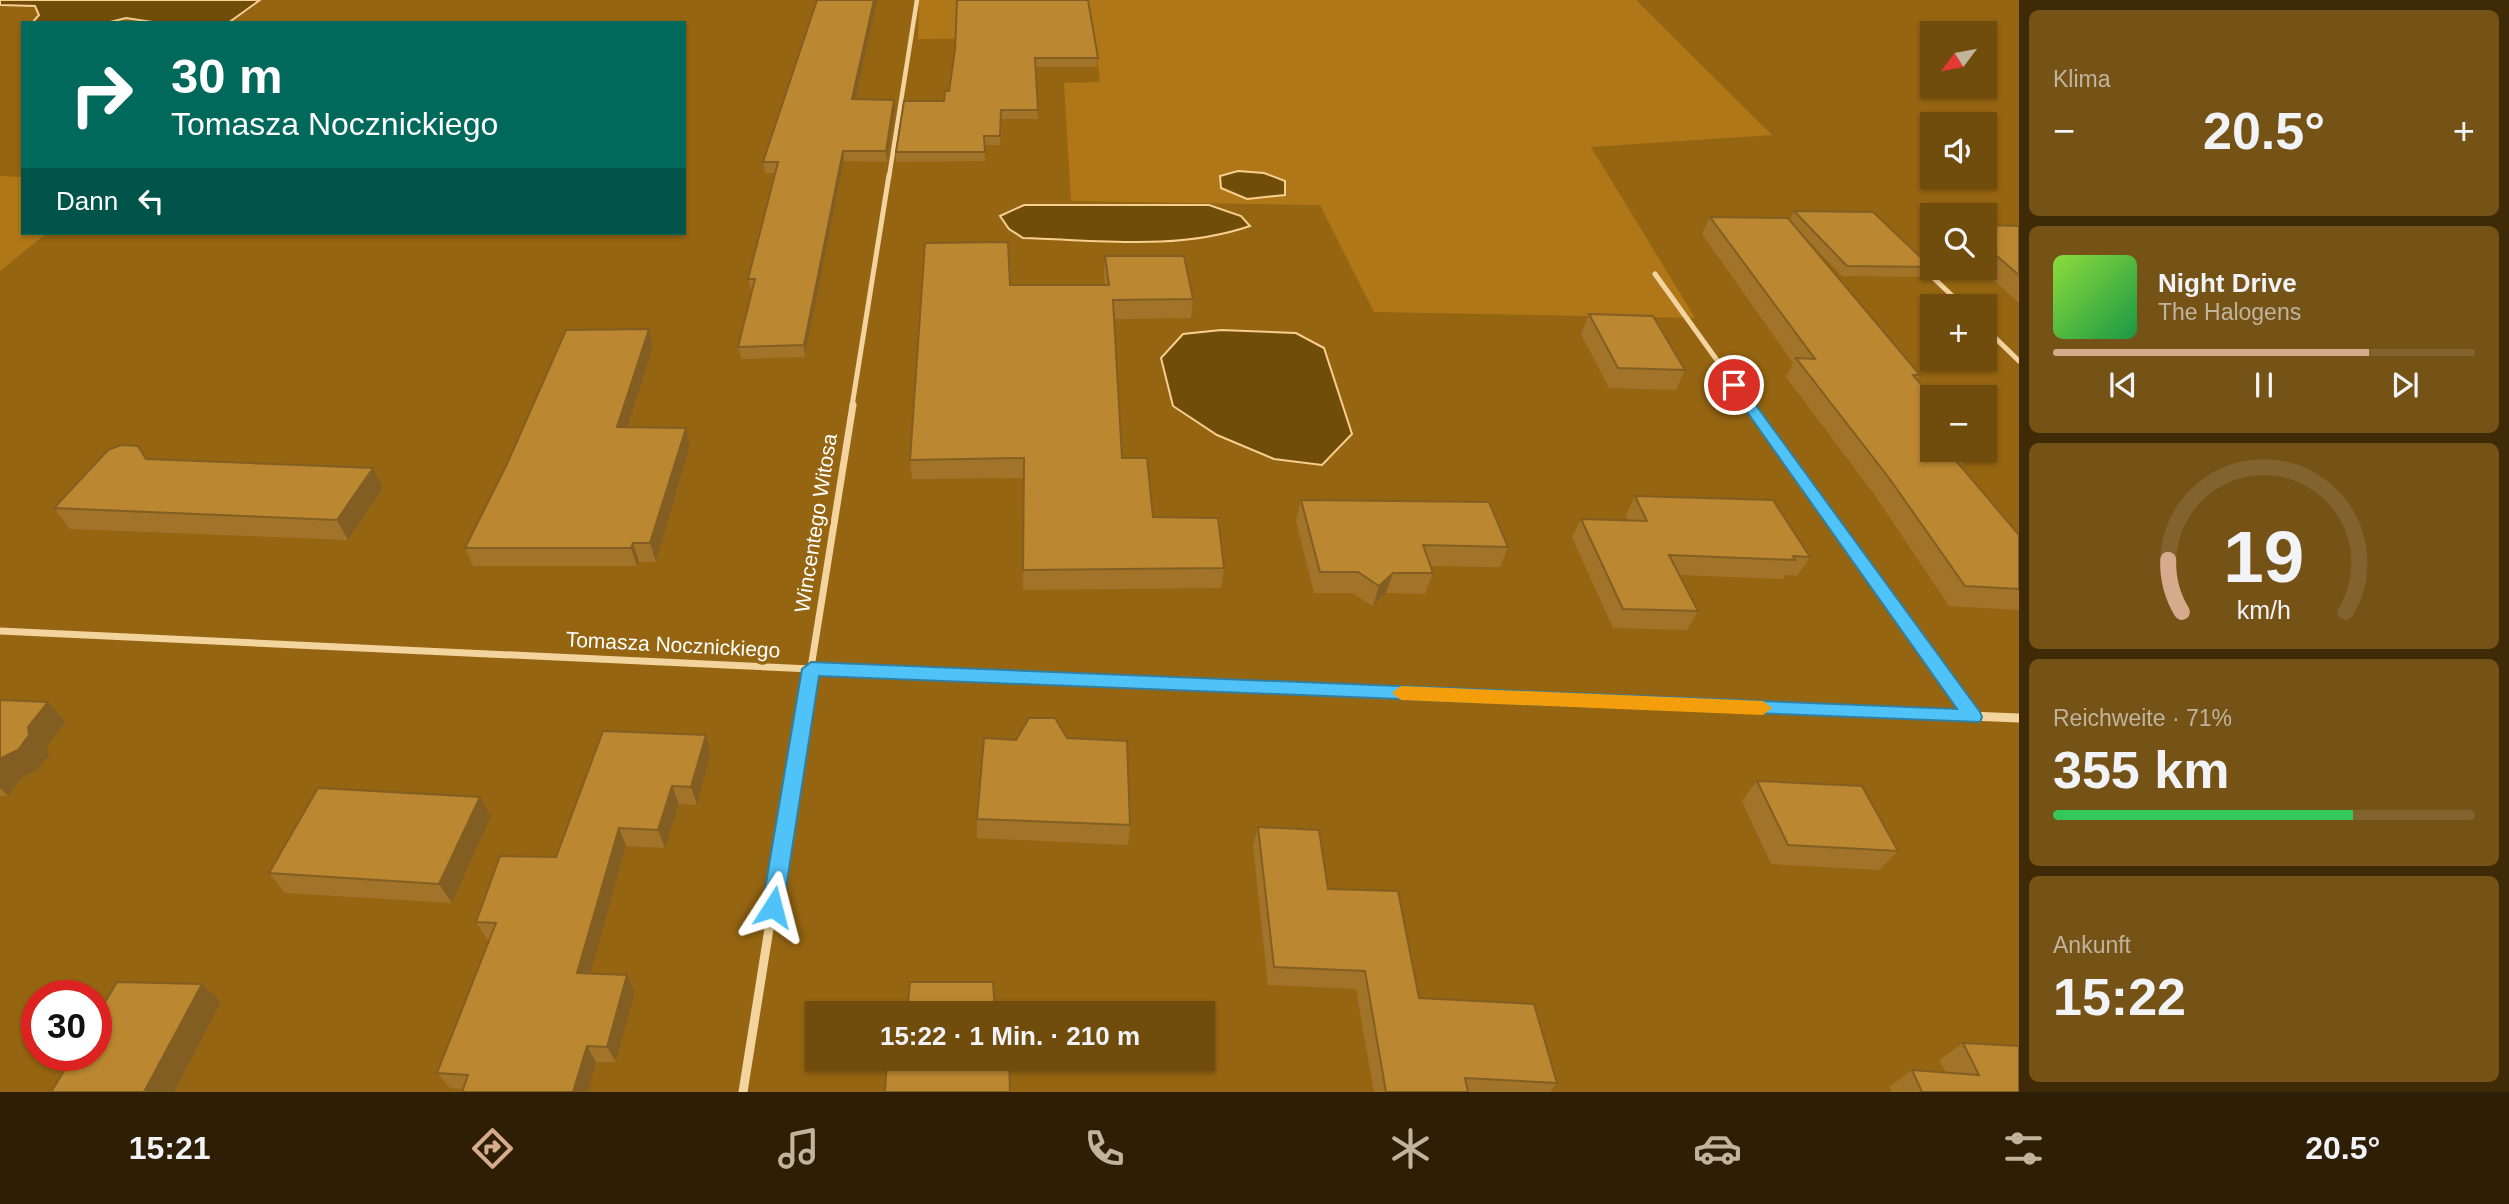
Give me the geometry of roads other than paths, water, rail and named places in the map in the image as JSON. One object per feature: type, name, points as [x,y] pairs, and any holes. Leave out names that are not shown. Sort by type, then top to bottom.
[{"type":"street","name":"Wincentego Witosa","points":[[743,1092],[917,0]]},
{"type":"street","points":[[1917,262],[1950,294]]},
{"type":"street","points":[[1655,274],[1973,717]]},
{"type":"street","points":[[1997,339],[2019,360]]},
{"type":"street","name":"Tomasza Nocznickiego","points":[[0,631],[811,669],[2019,718]]}]
